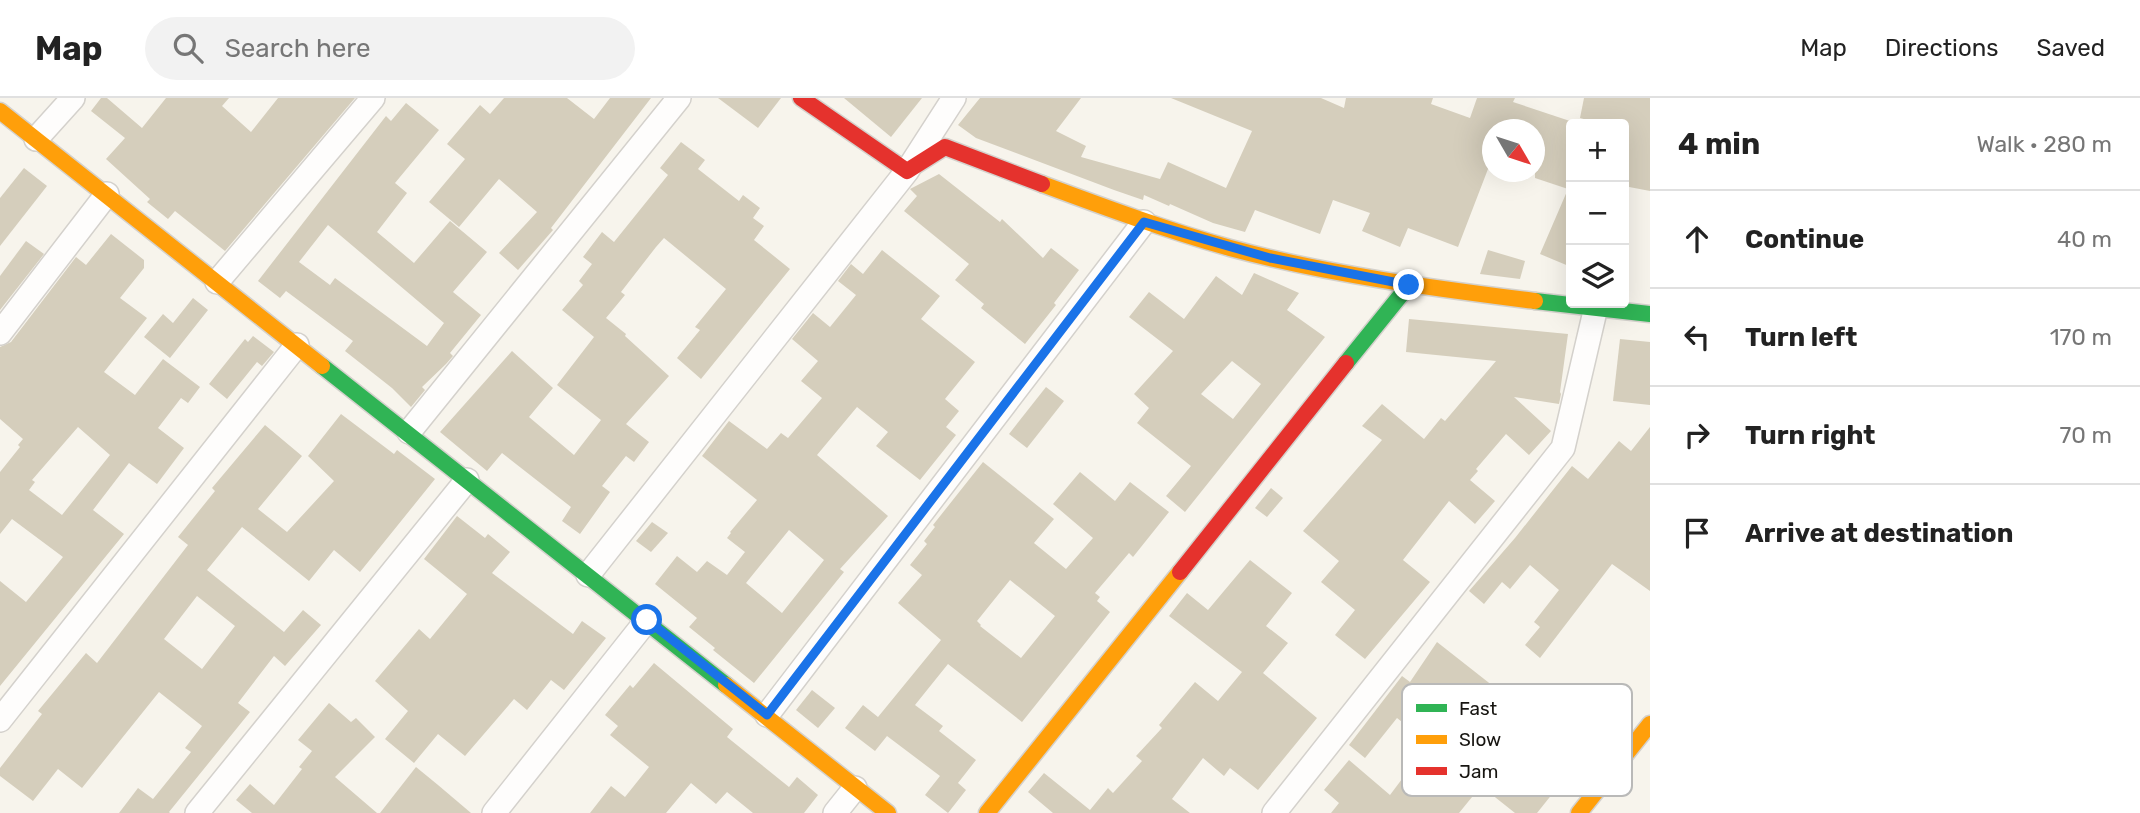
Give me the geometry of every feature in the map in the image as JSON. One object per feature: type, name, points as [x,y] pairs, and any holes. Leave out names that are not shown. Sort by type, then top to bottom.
[{"type":"street","points":[[36,139],[73,98]]},
{"type":"street","points":[[217,282],[373,98]]},
{"type":"street","points":[[409,432],[679,98]]},
{"type":"street","points":[[801,98],[907,171]]},
{"type":"street","points":[[588,575],[907,171],[954,98]]},
{"type":"street","points":[[0,111],[888,813]]},
{"type":"street","points":[[907,171],[945,146],[1144,222],[1270,258],[1409,285],[1566,303]]},
{"type":"street","points":[[0,332],[107,194]]},
{"type":"street","points":[[767,715],[1144,222]]},
{"type":"street","points":[[986,813],[1409,285]]},
{"type":"street","points":[[1274,813],[1563,448],[1597,308]]},
{"type":"street","points":[[1605,308],[1650,314]]},
{"type":"street","points":[[0,720],[297,345]]},
{"type":"street","points":[[197,813],[467,480]]},
{"type":"street","points":[[494,813],[647,620]]},
{"type":"street","points":[[1632,747],[1650,724]]},
{"type":"street","points":[[835,813],[855,788]]},
{"type":"street","points":[[1579,813],[1593,796]]},
{"type":"building","points":[[101,98],[107,98],[142,128],[166,98],[229,98],[222,106],[251,132],[278,98],[355,98],[225,251],[175,211],[168,219],[147,202],[150,199],[106,159],[125,138],[91,111]]},
{"type":"building","points":[[504,98],[567,98],[594,119],[610,98],[651,98],[551,228],[553,230],[518,270],[499,253],[537,212],[499,179],[459,227],[429,202],[465,159],[447,144],[480,105],[490,114]]},
{"type":"building","points":[[718,98],[781,98],[758,128]]},
{"type":"building","points":[[844,98],[922,98],[891,137]]},
{"type":"building","points":[[980,98],[1081,98],[1056,131],[1086,146],[1081,157],[1160,179],[1168,162],[1226,188],[1252,131],[1171,98],[1321,98],[1344,108],[1346,98],[1433,98],[1431,104],[1470,118],[1477,98],[1515,98],[1513,102],[1566,120],[1566,188],[1545,181],[1545,119],[1482,119],[1483,182],[1458,247],[1408,228],[1400,247],[1362,231],[1370,213],[1333,200],[1320,234],[1255,210],[1245,232],[1213,223],[1144,195],[1143,200],[1114,190],[976,138],[958,125]]},
{"type":"building","points":[[1584,98],[1650,98],[1650,191],[1629,187],[1629,119],[1580,118]]},
{"type":"building","points":[[406,103],[439,130],[395,183],[407,193],[377,232],[414,263],[450,221],[487,252],[453,292],[481,315],[450,353],[453,356],[422,387],[425,390],[411,407],[392,388],[345,351],[353,341],[286,291],[280,298],[258,281],[386,116],[391,121]],"holes":[[[328,225],[444,323],[427,346],[335,278],[330,285],[299,262]]]},
{"type":"building","points":[[681,142],[705,160],[698,169],[739,201],[743,195],[760,208],[753,218],[764,226],[754,240],[790,269],[701,379],[677,358],[700,330],[695,327],[726,289],[664,238],[656,247],[621,292],[625,295],[606,318],[669,376],[626,424],[649,442],[634,462],[626,456],[602,486],[610,492],[580,534],[562,521],[571,507],[502,453],[487,471],[440,432],[512,351],[553,388],[529,417],[574,455],[601,420],[557,385],[594,337],[562,310],[583,285],[579,281],[592,264],[583,257],[602,232],[614,242],[668,175],[660,168]]},
{"type":"building","points":[[24,168],[47,186],[0,246],[0,198]]},
{"type":"building","points":[[939,174],[1000,222],[1002,219],[1043,258],[1051,248],[1079,270],[1025,344],[981,308],[984,304],[955,280],[969,264],[904,211],[917,196],[910,189]]},
{"type":"building","points":[[1566,194],[1566,265],[1540,254]]},
{"type":"building","points":[[111,234],[144,260],[144,268],[120,298],[147,318],[104,372],[135,395],[163,359],[200,387],[188,403],[181,398],[158,428],[184,448],[157,484],[129,463],[93,510],[124,534],[0,686],[0,581],[26,602],[63,557],[12,519],[0,534],[0,472],[20,447],[18,445],[23,439],[0,419],[0,347],[11,342],[76,257],[86,265]],"holes":[[[78,427],[110,455],[62,515],[29,490],[35,482],[32,480]]]},
{"type":"building","points":[[26,241],[44,254],[0,310],[0,276]]},
{"type":"building","points":[[882,250],[940,296],[921,319],[975,362],[945,399],[959,411],[946,427],[956,435],[920,480],[876,446],[888,432],[857,407],[817,455],[888,516],[840,569],[844,572],[754,683],[689,627],[697,618],[655,584],[677,556],[697,572],[707,561],[727,575],[745,552],[727,538],[757,500],[702,456],[729,421],[767,449],[781,433],[788,438],[822,398],[801,381],[818,361],[792,339],[813,313],[830,327],[856,295],[838,281],[851,264],[863,274]],"holes":[[[789,530],[824,560],[782,613],[746,583]]]},
{"type":"building","points":[[1488,250],[1525,261],[1520,279],[1480,274]]},
{"type":"building","points":[[1254,273],[1299,293],[1287,310],[1325,337],[1185,512],[1166,496],[1191,466],[1137,423],[1149,408],[1134,394],[1173,351],[1129,317],[1149,292],[1184,319],[1216,276],[1242,295]],"holes":[[[1232,361],[1261,384],[1233,419],[1201,394]]]},
{"type":"building","points":[[193,298],[208,310],[170,358],[144,337],[163,314],[173,323]]},
{"type":"building","points":[[1409,319],[1568,334],[1561,394],[1559,404],[1514,397],[1551,431],[1529,455],[1506,434],[1476,469],[1478,471],[1470,480],[1495,501],[1475,524],[1449,501],[1403,560],[1430,582],[1365,659],[1335,635],[1355,610],[1321,582],[1339,561],[1303,531],[1382,440],[1362,426],[1382,404],[1424,439],[1441,418],[1445,421],[1496,361],[1406,352]]},
{"type":"building","points":[[253,336],[274,352],[262,366],[257,362],[227,399],[209,384],[245,339],[248,342]]},
{"type":"building","points":[[1620,339],[1650,342],[1650,405],[1613,401]]},
{"type":"building","points":[[1046,387],[1064,401],[1027,448],[1009,434]]},
{"type":"building","points":[[341,414],[394,454],[397,450],[435,479],[360,572],[334,550],[309,581],[242,527],[207,570],[284,632],[303,610],[321,625],[285,666],[274,656],[238,703],[250,712],[170,813],[119,813],[138,788],[153,799],[191,752],[185,748],[202,726],[159,692],[82,788],[58,769],[33,801],[0,776],[0,768],[42,714],[38,711],[86,653],[97,663],[188,545],[178,537],[215,491],[212,488],[265,425],[302,456],[258,509],[287,532],[334,481],[308,456]],"holes":[[[197,596],[235,626],[202,669],[164,639]]]},
{"type":"building","points":[[1650,427],[1650,591],[1612,564],[1540,658],[1525,645],[1540,627],[1534,622],[1559,590],[1530,565],[1510,589],[1502,582],[1484,604],[1469,591],[1572,466],[1588,479],[1619,441],[1631,451]]},
{"type":"building","points":[[983,462],[1054,519],[1034,543],[1066,569],[1093,538],[1053,504],[1080,472],[1115,501],[1130,482],[1169,512],[1133,557],[1129,553],[1095,593],[1100,597],[1097,601],[1110,612],[1022,722],[948,664],[915,705],[943,726],[939,731],[976,760],[958,783],[966,790],[948,813],[925,795],[940,776],[887,736],[875,751],[845,728],[863,705],[878,717],[941,640],[898,603],[922,575],[910,565],[927,544],[924,541],[935,527],[933,525]],"holes":[[[1010,580],[1055,616],[1021,658],[977,621]]]},
{"type":"building","points":[[1271,488],[1283,498],[1267,517],[1255,508]]},
{"type":"building","points":[[457,516],[485,538],[488,534],[510,552],[492,573],[573,634],[582,621],[606,638],[564,690],[551,680],[527,710],[514,699],[465,756],[438,734],[414,763],[385,739],[408,711],[375,681],[419,629],[430,639],[467,594],[424,559]]},
{"type":"building","points":[[652,522],[668,533],[651,552],[636,541]]},
{"type":"building","points":[[1250,560],[1292,593],[1266,626],[1288,643],[1263,673],[1317,718],[1258,790],[1230,768],[1224,776],[1203,758],[1172,799],[1190,813],[1053,813],[1028,792],[1044,773],[1090,810],[1108,788],[1113,793],[1142,761],[1136,756],[1162,728],[1159,725],[1195,682],[1218,701],[1242,672],[1169,616],[1187,593],[1208,610]]},
{"type":"building","points":[[1437,642],[1490,684],[1402,684],[1402,722],[1397,718],[1365,758],[1349,745],[1402,676],[1410,682]]},
{"type":"building","points":[[654,663],[733,729],[727,737],[789,787],[797,777],[818,795],[804,813],[753,813],[727,792],[716,804],[691,783],[666,813],[590,813],[611,786],[625,797],[649,767],[610,735],[618,726],[605,715],[630,685],[633,688]]},
{"type":"building","points":[[812,690],[835,708],[818,728],[796,710]]},
{"type":"building","points":[[329,703],[351,722],[356,718],[375,737],[335,777],[377,813],[252,813],[236,800],[250,784],[274,805],[302,769],[299,767],[312,751],[298,740]]},
{"type":"building","points":[[1349,760],[1390,795],[1402,779],[1402,796],[1473,796],[1459,813],[1331,813],[1339,803],[1324,790]]},
{"type":"building","points":[[416,767],[438,785],[471,813],[380,813]]},
{"type":"building","points":[[1494,796],[1551,796],[1537,813],[1515,813]]},
{"type":"traffic: fast","points":[[1346,363],[1409,285]]},
{"type":"traffic: fast","points":[[1535,301],[1650,314]]},
{"type":"traffic: fast","points":[[322,366],[726,685]]},
{"type":"traffic: slow","points":[[0,111],[322,366]]},
{"type":"traffic: slow","points":[[1042,184],[1182,234],[1230,248],[1382,280],[1535,301]]},
{"type":"traffic: slow","points":[[987,813],[1180,572]]},
{"type":"traffic: slow","points":[[726,685],[888,813]]},
{"type":"traffic: slow","points":[[1632,747],[1650,724]]},
{"type":"traffic: slow","points":[[1579,813],[1593,796]]},
{"type":"traffic: jam","points":[[801,98],[907,171],[945,147],[1042,184]]},
{"type":"traffic: jam","points":[[1180,572],[1346,363]]},
{"type":"route","points":[[647,620],[767,715],[1144,222],[1270,258],[1409,285]]}]
